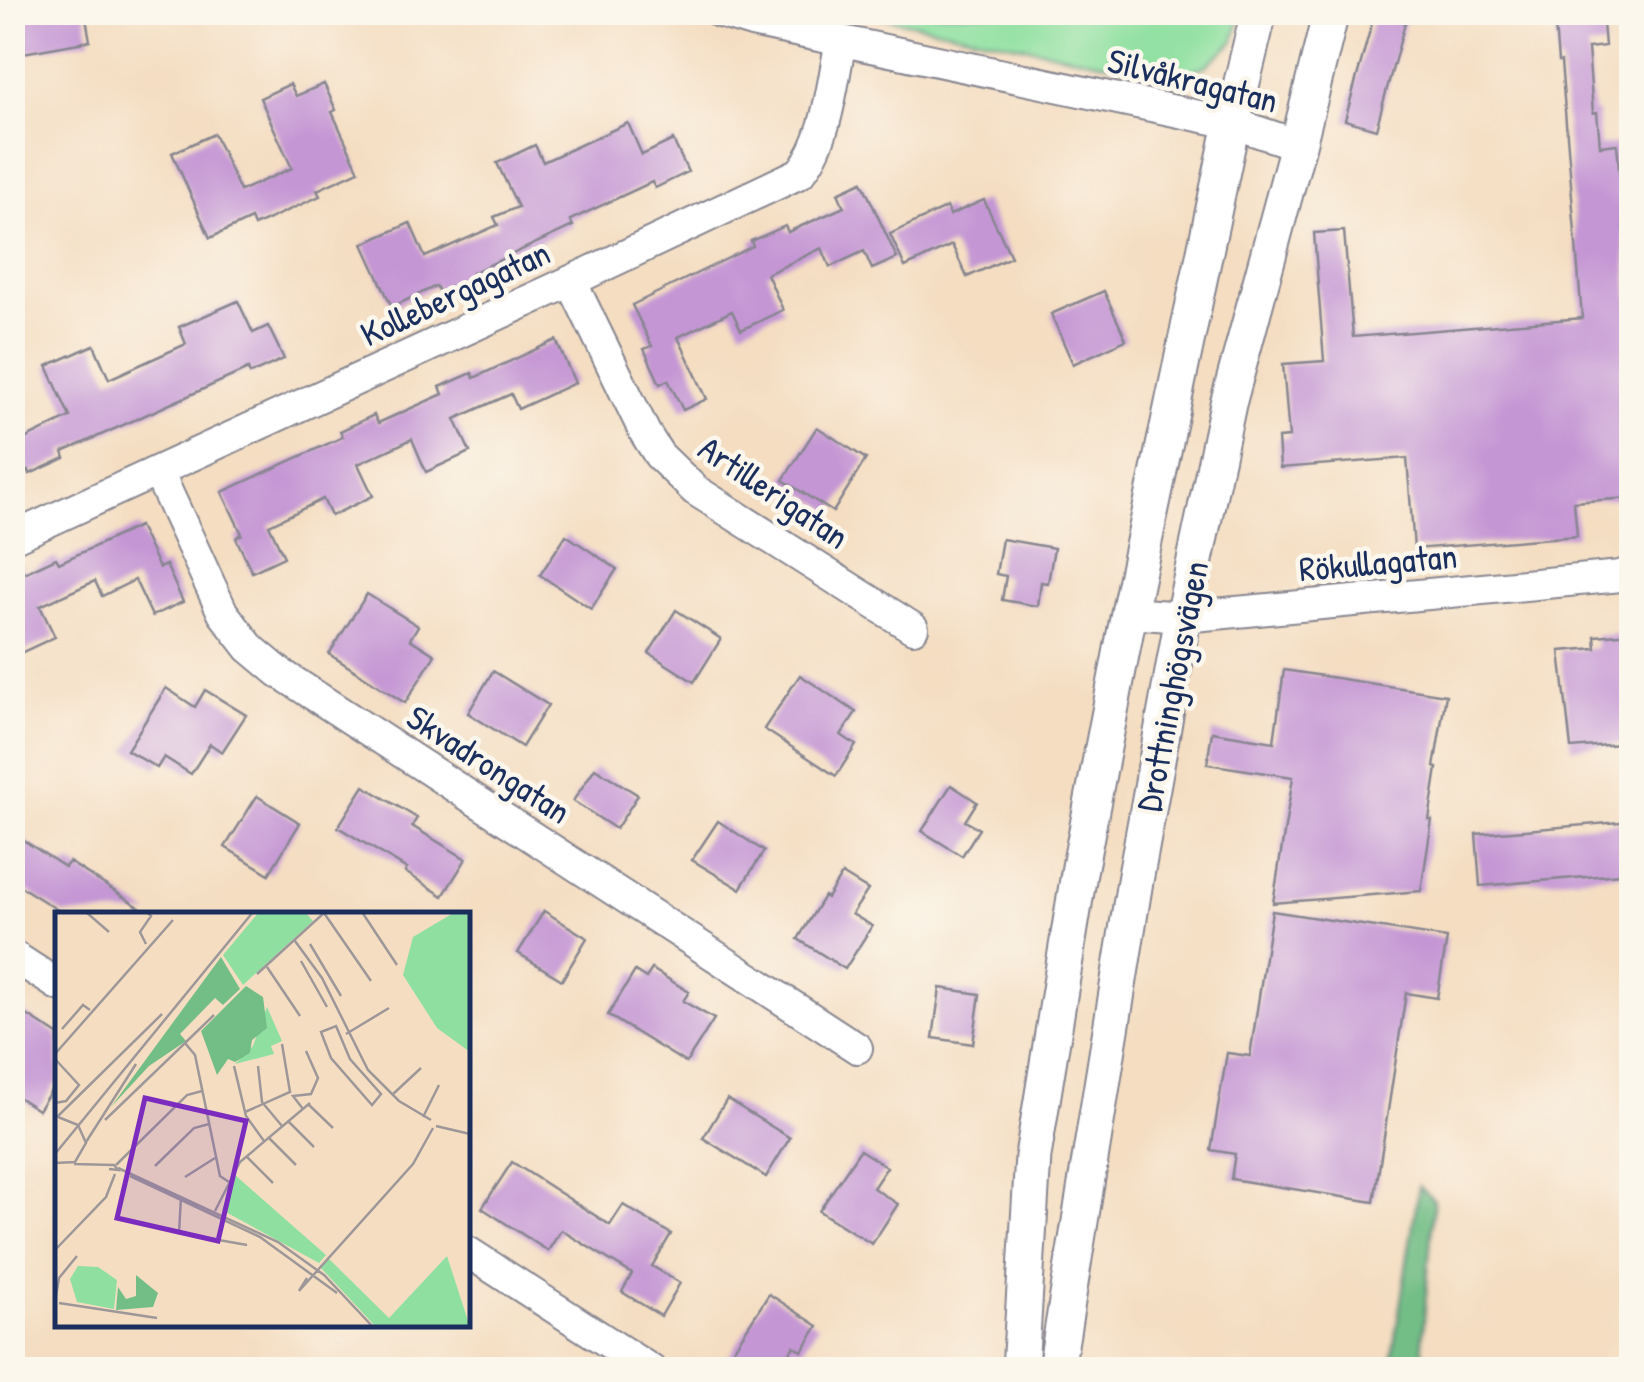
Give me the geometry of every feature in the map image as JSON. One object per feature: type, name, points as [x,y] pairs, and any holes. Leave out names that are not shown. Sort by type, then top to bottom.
[{"type":"street","name":"Silvåkragatan","points":[[720,12],[1232,123],[1298,145]]},
{"type":"street","name":"Drottninghögsvägen","points":[[1020,1370],[1034,1156],[1080,867],[1232,123],[1259,12]]},
{"type":"street","name":"Drottninghögsvägen","points":[[1056,1370],[1135,881],[1183,618],[1228,404],[1331,12]]},
{"type":"street","name":"Kollebergagatan","points":[[12,538],[800,173],[819,142],[841,41]]},
{"type":"street","name":"Artillerigatan","points":[[571,281],[658,455],[695,490],[913,628]]},
{"type":"street","name":"Skvadrongatan","points":[[158,472],[222,613],[250,648],[280,673],[857,1048]]},
{"type":"street","name":"Rökullagatan","points":[[1130,612],[1183,618],[1621,576],[1632,571]]},
{"type":"street","points":[[12,955],[55,983]]},
{"type":"street","points":[[470,1253],[651,1370]]},
{"type":"green space","points":[[862,13],[1241,13],[1234,41],[1206,66],[1172,77]]},
{"type":"green space","points":[[1419,1186],[1434,1201],[1422,1344],[1427,1369],[1390,1369]]},
{"type":"building","points":[[12,12],[85,12],[90,41],[12,55]]},
{"type":"building","points":[[1375,12],[1408,12],[1376,129],[1345,120]]},
{"type":"building","points":[[1554,12],[1602,12],[1605,46],[1588,48],[1600,146],[1617,144],[1632,327],[1629,498],[1574,502],[1577,536],[1414,549],[1407,458],[1280,468],[1278,438],[1289,437],[1283,364],[1324,361],[1314,233],[1344,231],[1353,337],[1582,318]]},
{"type":"building","points":[[290,84],[296,96],[324,84],[336,110],[332,112],[359,171],[317,190],[320,196],[254,226],[251,219],[210,238],[172,153],[214,134],[240,191],[292,168],[260,98]]},
{"type":"building","points":[[628,123],[642,155],[673,140],[688,172],[655,188],[652,182],[570,220],[573,226],[472,273],[473,277],[440,292],[436,286],[392,307],[363,244],[410,223],[425,257],[498,225],[494,217],[518,207],[497,163],[535,145],[543,162]]},
{"type":"building","points":[[862,182],[897,258],[872,269],[864,251],[830,267],[822,248],[767,274],[783,310],[741,330],[732,311],[678,337],[707,399],[683,410],[668,380],[660,384],[644,349],[652,346],[632,305],[753,246],[751,241],[785,226],[788,232],[844,207],[838,193]]},
{"type":"building","points":[[984,200],[1011,257],[967,277],[952,245],[905,267],[890,234],[947,207],[950,215]]},
{"type":"building","points":[[1104,291],[1126,340],[1073,364],[1051,314]]},
{"type":"building","points":[[238,301],[253,333],[268,326],[284,359],[250,374],[248,369],[63,452],[65,458],[30,474],[29,470],[12,477],[12,445],[70,417],[47,366],[94,345],[109,379],[186,344],[179,327]]},
{"type":"building","points":[[556,340],[575,383],[518,409],[511,394],[455,419],[470,452],[426,472],[412,439],[358,464],[373,496],[331,516],[323,499],[269,525],[284,557],[252,572],[236,538],[242,534],[222,492],[343,437],[340,431],[374,415],[378,423],[443,394],[440,387],[472,373],[474,378]]},
{"type":"building","points":[[817,427],[866,459],[833,512],[783,480]]},
{"type":"building","points":[[139,526],[159,568],[166,565],[183,602],[152,616],[135,580],[102,596],[95,581],[40,606],[55,637],[12,657],[12,556],[16,556],[24,573],[56,558],[59,563]]},
{"type":"building","points":[[566,535],[617,569],[591,609],[540,575]]},
{"type":"building","points":[[1002,539],[1054,548],[1048,583],[1041,582],[1038,606],[1002,600],[1006,576],[996,574]]},
{"type":"building","points":[[367,594],[418,626],[410,639],[435,655],[405,703],[329,654]]},
{"type":"building","points":[[676,610],[721,639],[694,682],[649,653]]},
{"type":"building","points":[[1632,633],[1632,743],[1571,748],[1560,651],[1596,648],[1595,636]]},
{"type":"building","points":[[1284,670],[1446,695],[1421,891],[1273,903],[1293,777],[1207,764],[1212,732],[1274,742]]},
{"type":"building","points":[[493,671],[548,705],[522,747],[468,713]]},
{"type":"building","points":[[800,675],[856,712],[841,735],[856,745],[836,776],[764,729]]},
{"type":"building","points":[[166,688],[195,707],[205,690],[246,715],[222,752],[210,744],[191,774],[164,757],[157,768],[127,750]]},
{"type":"building","points":[[595,768],[638,795],[616,829],[573,801]]},
{"type":"building","points":[[951,785],[977,802],[965,821],[979,829],[962,856],[922,831]]},
{"type":"building","points":[[364,786],[417,818],[412,826],[466,859],[443,896],[338,827]]},
{"type":"building","points":[[257,796],[300,823],[269,874],[225,847]]},
{"type":"building","points":[[718,821],[764,851],[740,889],[692,860]]},
{"type":"building","points":[[1632,821],[1632,873],[1480,886],[1476,834]]},
{"type":"building","points":[[12,833],[65,867],[69,862],[147,912],[61,912],[12,881]]},
{"type":"building","points":[[842,874],[868,890],[852,914],[872,926],[845,969],[798,939]]},
{"type":"building","points":[[544,911],[587,938],[562,980],[518,953]]},
{"type":"building","points":[[1272,911],[1447,938],[1437,998],[1406,993],[1374,1202],[1231,1179],[1235,1154],[1211,1150],[1227,1053],[1250,1056]]},
{"type":"building","points":[[652,969],[689,992],[683,1001],[714,1019],[686,1063],[608,1015],[635,971],[646,978]]},
{"type":"building","points":[[940,988],[980,994],[973,1044],[933,1038]]},
{"type":"building","points":[[24,1013],[55,1033],[55,1084],[38,1110],[12,1093],[12,1031]]},
{"type":"building","points":[[727,1099],[790,1138],[766,1177],[703,1138]]},
{"type":"building","points":[[860,1150],[887,1167],[873,1188],[898,1204],[872,1244],[819,1211]]},
{"type":"building","points":[[512,1162],[610,1225],[623,1205],[671,1234],[652,1266],[680,1283],[661,1316],[622,1292],[632,1274],[561,1230],[548,1251],[482,1208]]},
{"type":"building","points":[[769,1294],[818,1326],[802,1351],[794,1346],[779,1370],[720,1370]]}]
